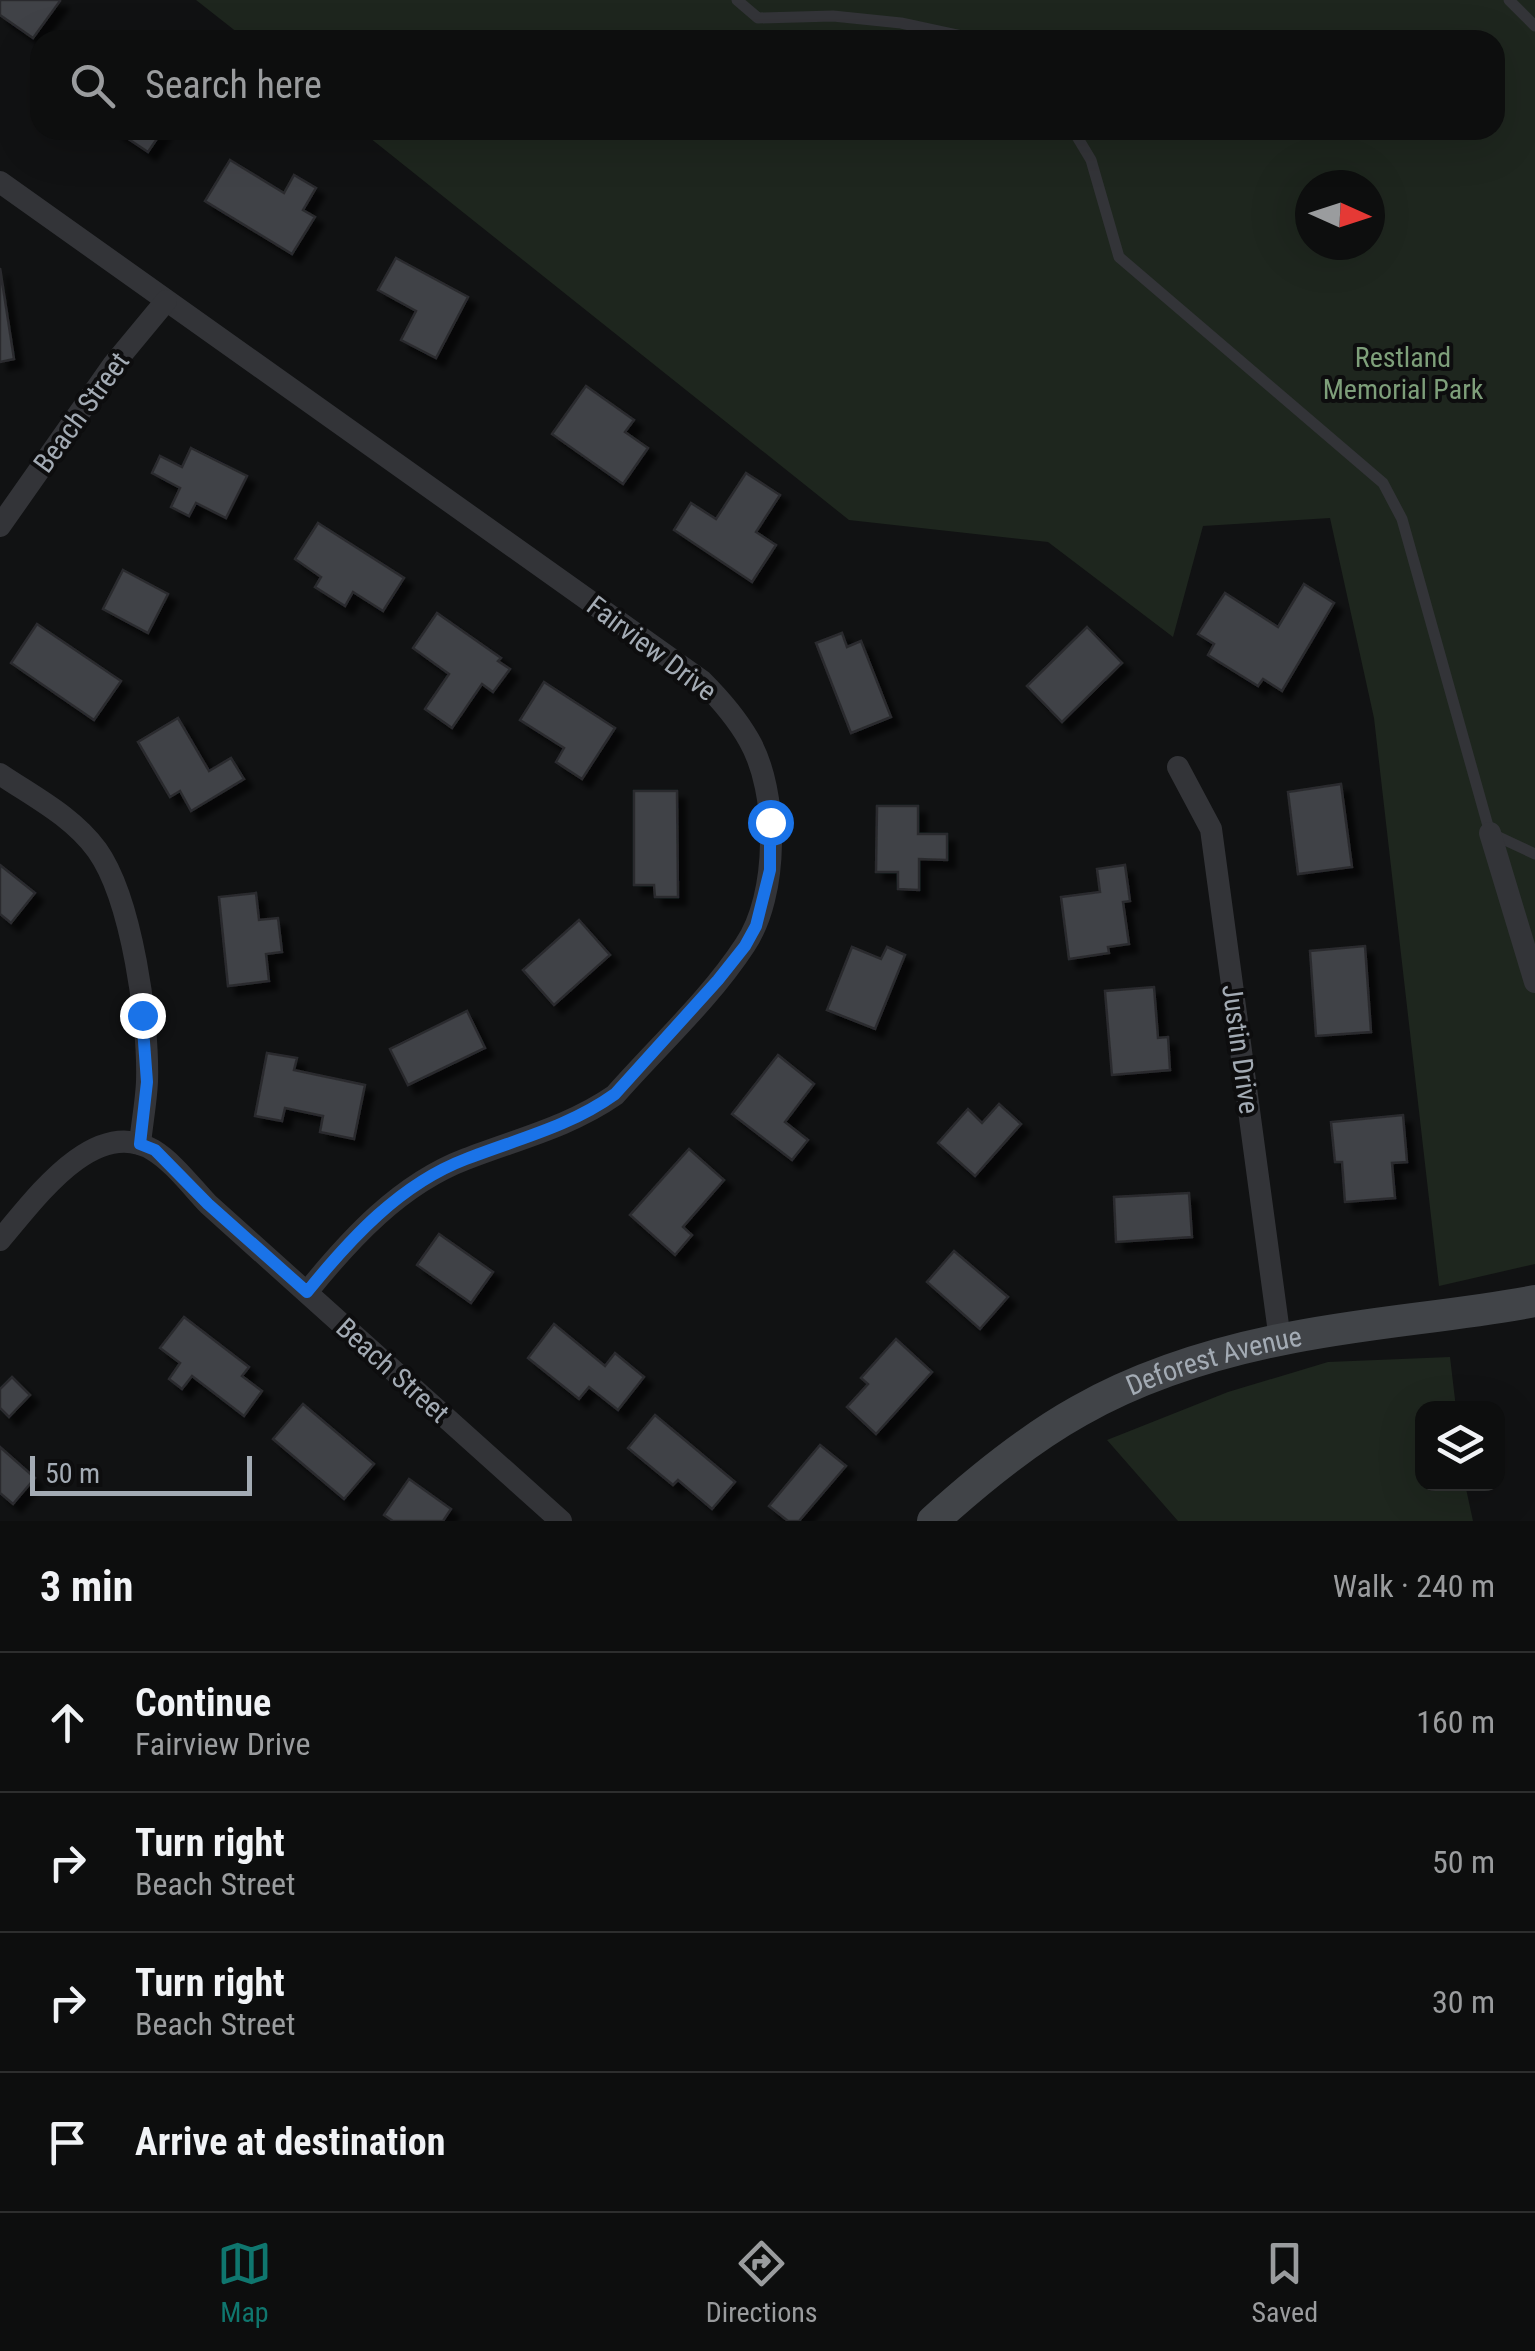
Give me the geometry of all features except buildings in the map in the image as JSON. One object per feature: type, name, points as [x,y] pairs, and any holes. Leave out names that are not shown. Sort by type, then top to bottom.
[{"type":"street","name":"Fairview Drive","points":[[0,182],[702,680],[728,707],[750,742],[768,799],[770,870],[756,926],[718,980],[615,1094],[531,1138],[464,1159],[421,1182],[342,1249],[307,1292]]},
{"type":"street","name":"Beach Street","points":[[0,526],[114,365],[166,301]]},
{"type":"street","name":"Justin Drive","points":[[1178,767],[1211,829],[1280,1340]]},
{"type":"street","points":[[0,774],[66,817],[98,852],[117,892],[132,944],[147,1082],[140,1144],[96,1147],[78,1156],[0,1240]]},
{"type":"street","points":[[1490,833],[1535,982]]},
{"type":"street","name":"Beach Street","points":[[140,1144],[155,1150],[208,1204],[561,1521]]},
{"type":"street","name":"Deforest Avenue","points":[[933,1521],[1011,1457],[1078,1411],[1162,1374],[1280,1340],[1535,1302]]},
{"type":"lane","points":[[737,0],[758,18],[833,16],[901,22],[936,30]]},
{"type":"lane","points":[[1509,0],[1535,26]]},
{"type":"lane","points":[[1078,140],[1091,160],[1118,257],[1383,483],[1402,518],[1490,833],[1535,854]]},
{"type":"green space","name":"Restland Memorial Park","points":[[196,0],[1535,0],[1535,1264],[1439,1286],[1374,718],[1330,518],[1203,526],[1173,637],[1048,542],[849,520],[373,140],[1505,140],[1505,30],[234,30]]},
{"type":"green space","points":[[1450,1357],[1455,1401],[1415,1401],[1415,1491],[1467,1491],[1473,1521],[1178,1521],[1107,1440],[1228,1392],[1328,1362]]},
{"type":"route","points":[[142,1015],[147,1082],[140,1144],[155,1150],[208,1204],[307,1292],[374,1218],[421,1182],[464,1159],[531,1138],[615,1094],[745,946],[756,926],[770,870],[770,822]]}]
